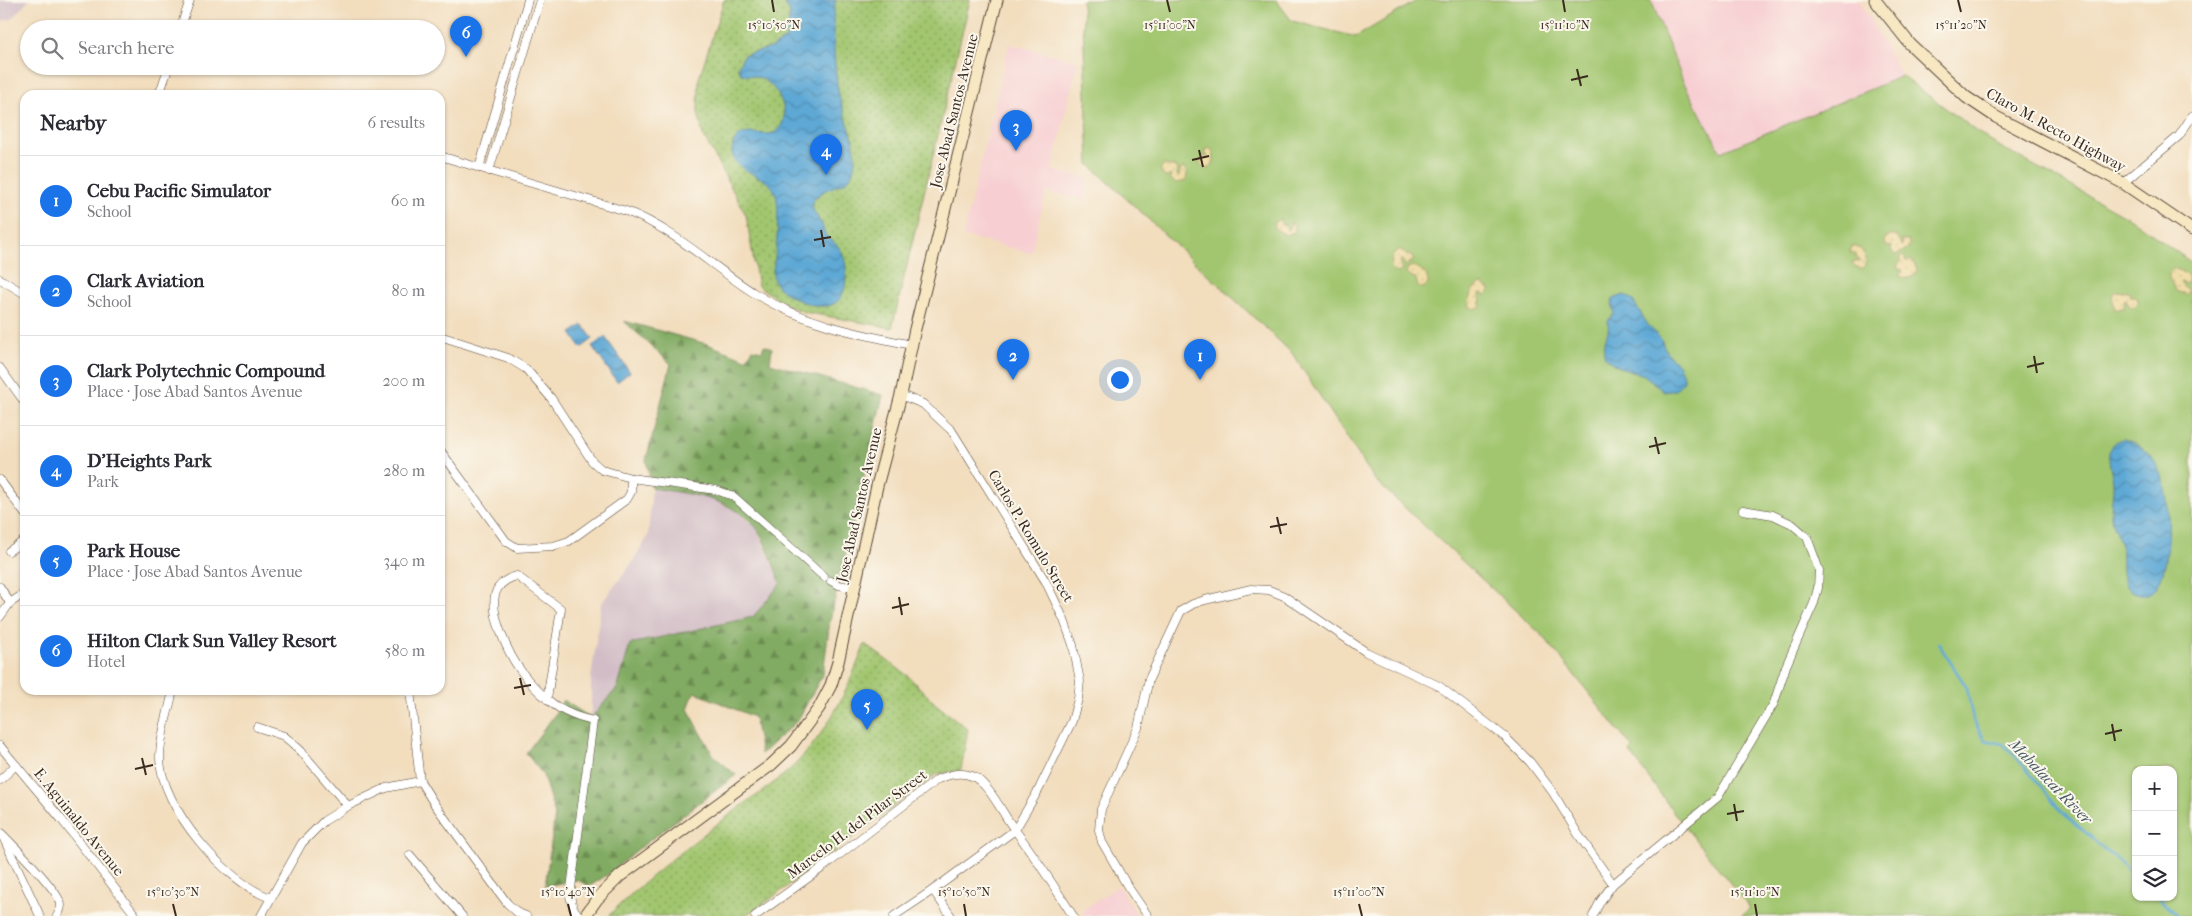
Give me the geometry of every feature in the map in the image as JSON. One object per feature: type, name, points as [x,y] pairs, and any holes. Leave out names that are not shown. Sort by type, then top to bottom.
[{"type":"main road","name":"Jose Abad Santos Avenue","points":[[585,916],[597,899],[620,876],[771,766],[791,746],[819,708],[831,685],[846,631],[877,486],[997,0]]},
{"type":"main road","name":"Claro M. Recto Highway","points":[[1875,0],[1910,44],[1966,96],[1996,117],[2123,183],[2192,230]]},
{"type":"street","points":[[183,20],[190,0]]},
{"type":"street","points":[[479,168],[528,0]]},
{"type":"street","points":[[489,171],[540,0]]},
{"type":"street","points":[[161,90],[166,75]]},
{"type":"street","points":[[2123,183],[2179,136],[2192,116]]},
{"type":"street","points":[[445,158],[626,211],[649,220],[736,281],[786,310],[834,328],[912,345]]},
{"type":"street","points":[[0,280],[20,291]]},
{"type":"street","points":[[445,338],[508,358],[526,369],[551,398],[592,461],[602,470],[631,478],[716,490],[733,496],[828,579],[839,585],[854,588]]},
{"type":"street","points":[[0,368],[20,396]]},
{"type":"street","name":"Carlos P. Romulo Street","points":[[894,916],[1015,830],[1039,789],[1072,721],[1078,699],[1080,681],[1073,645],[1064,620],[1046,582],[952,431],[922,404],[901,395]]},
{"type":"street","points":[[445,457],[506,541],[517,548],[553,546],[569,542],[627,499],[631,492],[631,478]]},
{"type":"street","points":[[0,480],[20,507]]},
{"type":"street","points":[[1593,916],[1613,884],[1718,797],[1774,703],[1786,666],[1814,603],[1818,588],[1819,570],[1806,537],[1792,524],[1773,515],[1743,510]]},
{"type":"street","points":[[9,552],[20,544]]},
{"type":"street","points":[[546,699],[561,610],[517,576],[513,576],[501,584],[493,595],[496,622],[523,674],[546,699],[572,715],[593,721],[570,896],[573,908],[579,916]]},
{"type":"street","points":[[0,587],[10,603]]},
{"type":"street","points":[[1148,916],[1128,887],[1102,842],[1098,830],[1101,809],[1134,741],[1149,679],[1181,611],[1199,602],[1251,589],[1269,590],[1284,596],[1366,652],[1439,686],[1505,737],[1530,762],[1552,791],[1578,834],[1613,884]]},
{"type":"street","points":[[0,617],[10,603],[20,596]]},
{"type":"street","points":[[172,695],[160,757],[162,772],[171,798],[186,826],[227,870],[259,894],[271,898]]},
{"type":"street","points":[[411,695],[420,781],[435,805],[507,903],[518,913],[526,916]]},
{"type":"street","points":[[257,727],[284,736],[300,750],[348,806]]},
{"type":"street","name":"E. Aguinaldo Avenue","points":[[0,746],[62,820],[136,916]]},
{"type":"street","points":[[0,780],[16,765]]},
{"type":"street","name":"Marcelo H. del Pilar Street","points":[[756,916],[822,868],[924,788],[938,779],[961,773],[980,781],[1031,850],[1073,916]]},
{"type":"street","points":[[261,916],[302,843],[324,821],[348,806],[386,788],[420,781]]},
{"type":"street","points":[[1,830],[35,869],[60,902],[61,910],[57,916]]},
{"type":"street","points":[[1,830],[22,880],[40,916]]},
{"type":"street","points":[[410,855],[462,916]]},
{"type":"street","points":[[22,880],[35,869]]},
{"type":"street","points":[[933,890],[951,916]]},
{"type":"shaded area","points":[[0,0],[29,0],[12,19],[0,21]]},
{"type":"shaded area","points":[[1651,0],[1859,0],[1902,76],[1721,152],[1683,81]]},
{"type":"shaded area","points":[[1009,44],[1078,61],[1052,170],[1089,179],[1084,200],[1046,191],[1031,253],[963,236]]},
{"type":"shaded area","points":[[652,488],[710,498],[734,509],[756,527],[781,583],[753,617],[630,644],[618,687],[591,718],[591,679],[601,604],[632,563],[648,536]]},
{"type":"shaded area","points":[[1118,886],[1138,916],[1086,916],[1082,911]]},
{"type":"green space","points":[[724,0],[970,0],[892,328],[804,312],[789,306],[758,286],[746,215],[703,135],[698,112],[699,78]]},
{"type":"green space","points":[[1082,0],[1276,0],[1292,21],[1356,37],[1418,0],[1651,0],[1683,81],[1721,152],[1902,76],[1990,141],[2134,221],[2192,263],[2192,916],[1741,916],[1750,908],[1675,814],[1630,752],[1633,748],[1544,637],[1375,480],[1292,353],[1089,164]]},
{"type":"green space","points":[[624,321],[707,344],[746,359],[753,349],[762,351],[764,345],[772,348],[770,363],[883,395],[830,620],[823,674],[798,720],[761,754],[754,717],[694,692],[688,709],[714,756],[736,775],[637,850],[610,873],[590,886],[577,880],[545,886],[555,815],[543,775],[526,753],[556,713],[563,700],[591,718],[618,687],[630,644],[753,617],[781,583],[762,537],[745,516],[707,498],[652,488],[646,460],[671,364]]},
{"type":"green space","points":[[865,644],[908,676],[937,705],[968,729],[961,770],[937,774],[769,900],[744,916],[608,916],[681,852],[797,763],[816,740],[833,714],[847,688]]},
{"type":"sand","points":[[1209,148],[1213,151],[1214,162],[1210,168],[1206,169],[1199,163],[1203,157],[1208,156],[1204,152]]},
{"type":"sand","points":[[1164,165],[1176,167],[1179,177],[1180,170],[1184,168],[1187,173],[1186,181],[1176,183],[1171,180],[1171,175],[1163,176],[1160,170]]},
{"type":"sand","points":[[1280,219],[1281,225],[1285,224],[1287,230],[1290,229],[1290,223],[1294,225],[1295,232],[1285,235],[1275,229],[1274,222]]},
{"type":"sand","points":[[1887,236],[1896,236],[1902,246],[1902,240],[1908,240],[1910,246],[1907,250],[1895,255],[1891,250],[1892,246],[1887,247],[1884,241]]},
{"type":"sand","points":[[1852,246],[1864,254],[1866,261],[1863,268],[1853,265],[1853,261],[1860,261],[1856,254],[1850,252]]},
{"type":"sand","points":[[1398,250],[1402,250],[1406,255],[1410,255],[1414,260],[1405,266],[1403,260],[1400,260],[1402,270],[1398,273],[1392,270],[1391,265],[1392,257]]},
{"type":"sand","points":[[1904,256],[1907,262],[1910,259],[1913,261],[1917,270],[1914,276],[1906,279],[1899,275],[1903,270],[1898,269],[1897,266],[1901,261],[1901,257]]},
{"type":"sand","points":[[1412,266],[1421,270],[1427,277],[1428,284],[1423,288],[1418,287],[1416,279],[1406,273],[1407,269]]},
{"type":"sand","points":[[2173,268],[2185,273],[2189,277],[2187,284],[2180,282],[2183,287],[2189,289],[2187,295],[2176,291],[2169,278],[2169,273]]},
{"type":"sand","points":[[1482,284],[1490,289],[1490,291],[1486,295],[1480,293],[1481,307],[1475,309],[1470,307],[1470,296],[1476,287]]},
{"type":"sand","points":[[2115,291],[2129,292],[2130,296],[2135,296],[2138,299],[2138,304],[2131,308],[2125,299],[2124,308],[2115,309],[2112,296]]},
{"type":"water","points":[[783,0],[836,0],[833,33],[836,78],[840,99],[852,137],[855,156],[854,166],[848,180],[827,189],[816,197],[812,203],[825,234],[841,251],[846,267],[845,288],[842,296],[831,305],[823,306],[806,303],[782,290],[775,283],[773,273],[777,243],[777,197],[771,185],[741,167],[735,161],[732,154],[733,144],[739,136],[747,133],[774,133],[783,121],[783,105],[776,91],[761,78],[741,74],[738,67],[744,55],[771,48],[786,39],[790,13]]},
{"type":"water","points":[[1624,295],[1632,299],[1648,325],[1661,339],[1666,351],[1679,366],[1684,381],[1675,390],[1664,392],[1644,375],[1619,367],[1605,357],[1604,348],[1609,326],[1608,321],[1614,313],[1613,299]]},
{"type":"water","points":[[583,325],[593,339],[581,348],[571,333]]},
{"type":"water","points":[[605,337],[630,372],[617,382],[592,346]]},
{"type":"water","points":[[2124,439],[2141,447],[2154,460],[2164,482],[2167,498],[2167,556],[2163,574],[2157,587],[2148,594],[2136,593],[2130,589],[2123,579],[2121,546],[2111,517],[2113,479],[2109,453],[2114,443]]},
{"type":"waterway","name":"Mabalacat River","points":[[1938,643],[1967,688],[1973,720],[1985,740],[2003,744],[2063,813],[2132,873]]},
{"type":"waterway","name":"Mabalacat River","points":[[2162,901],[2178,916]]},
{"type":"place","name":"Hilton Clark Sun Valley Resort","points":[[466,57]]},
{"type":"place","name":"Clark Polytechnic Compound","points":[[1016,151]]},
{"type":"place","name":"D'Heights Park","points":[[826,175]]},
{"type":"place","name":"Clark Aviation","points":[[1013,380]]},
{"type":"place","name":"Cebu Pacific Simulator","points":[[1200,380]]},
{"type":"place","name":"Park House","points":[[867,730]]}]
